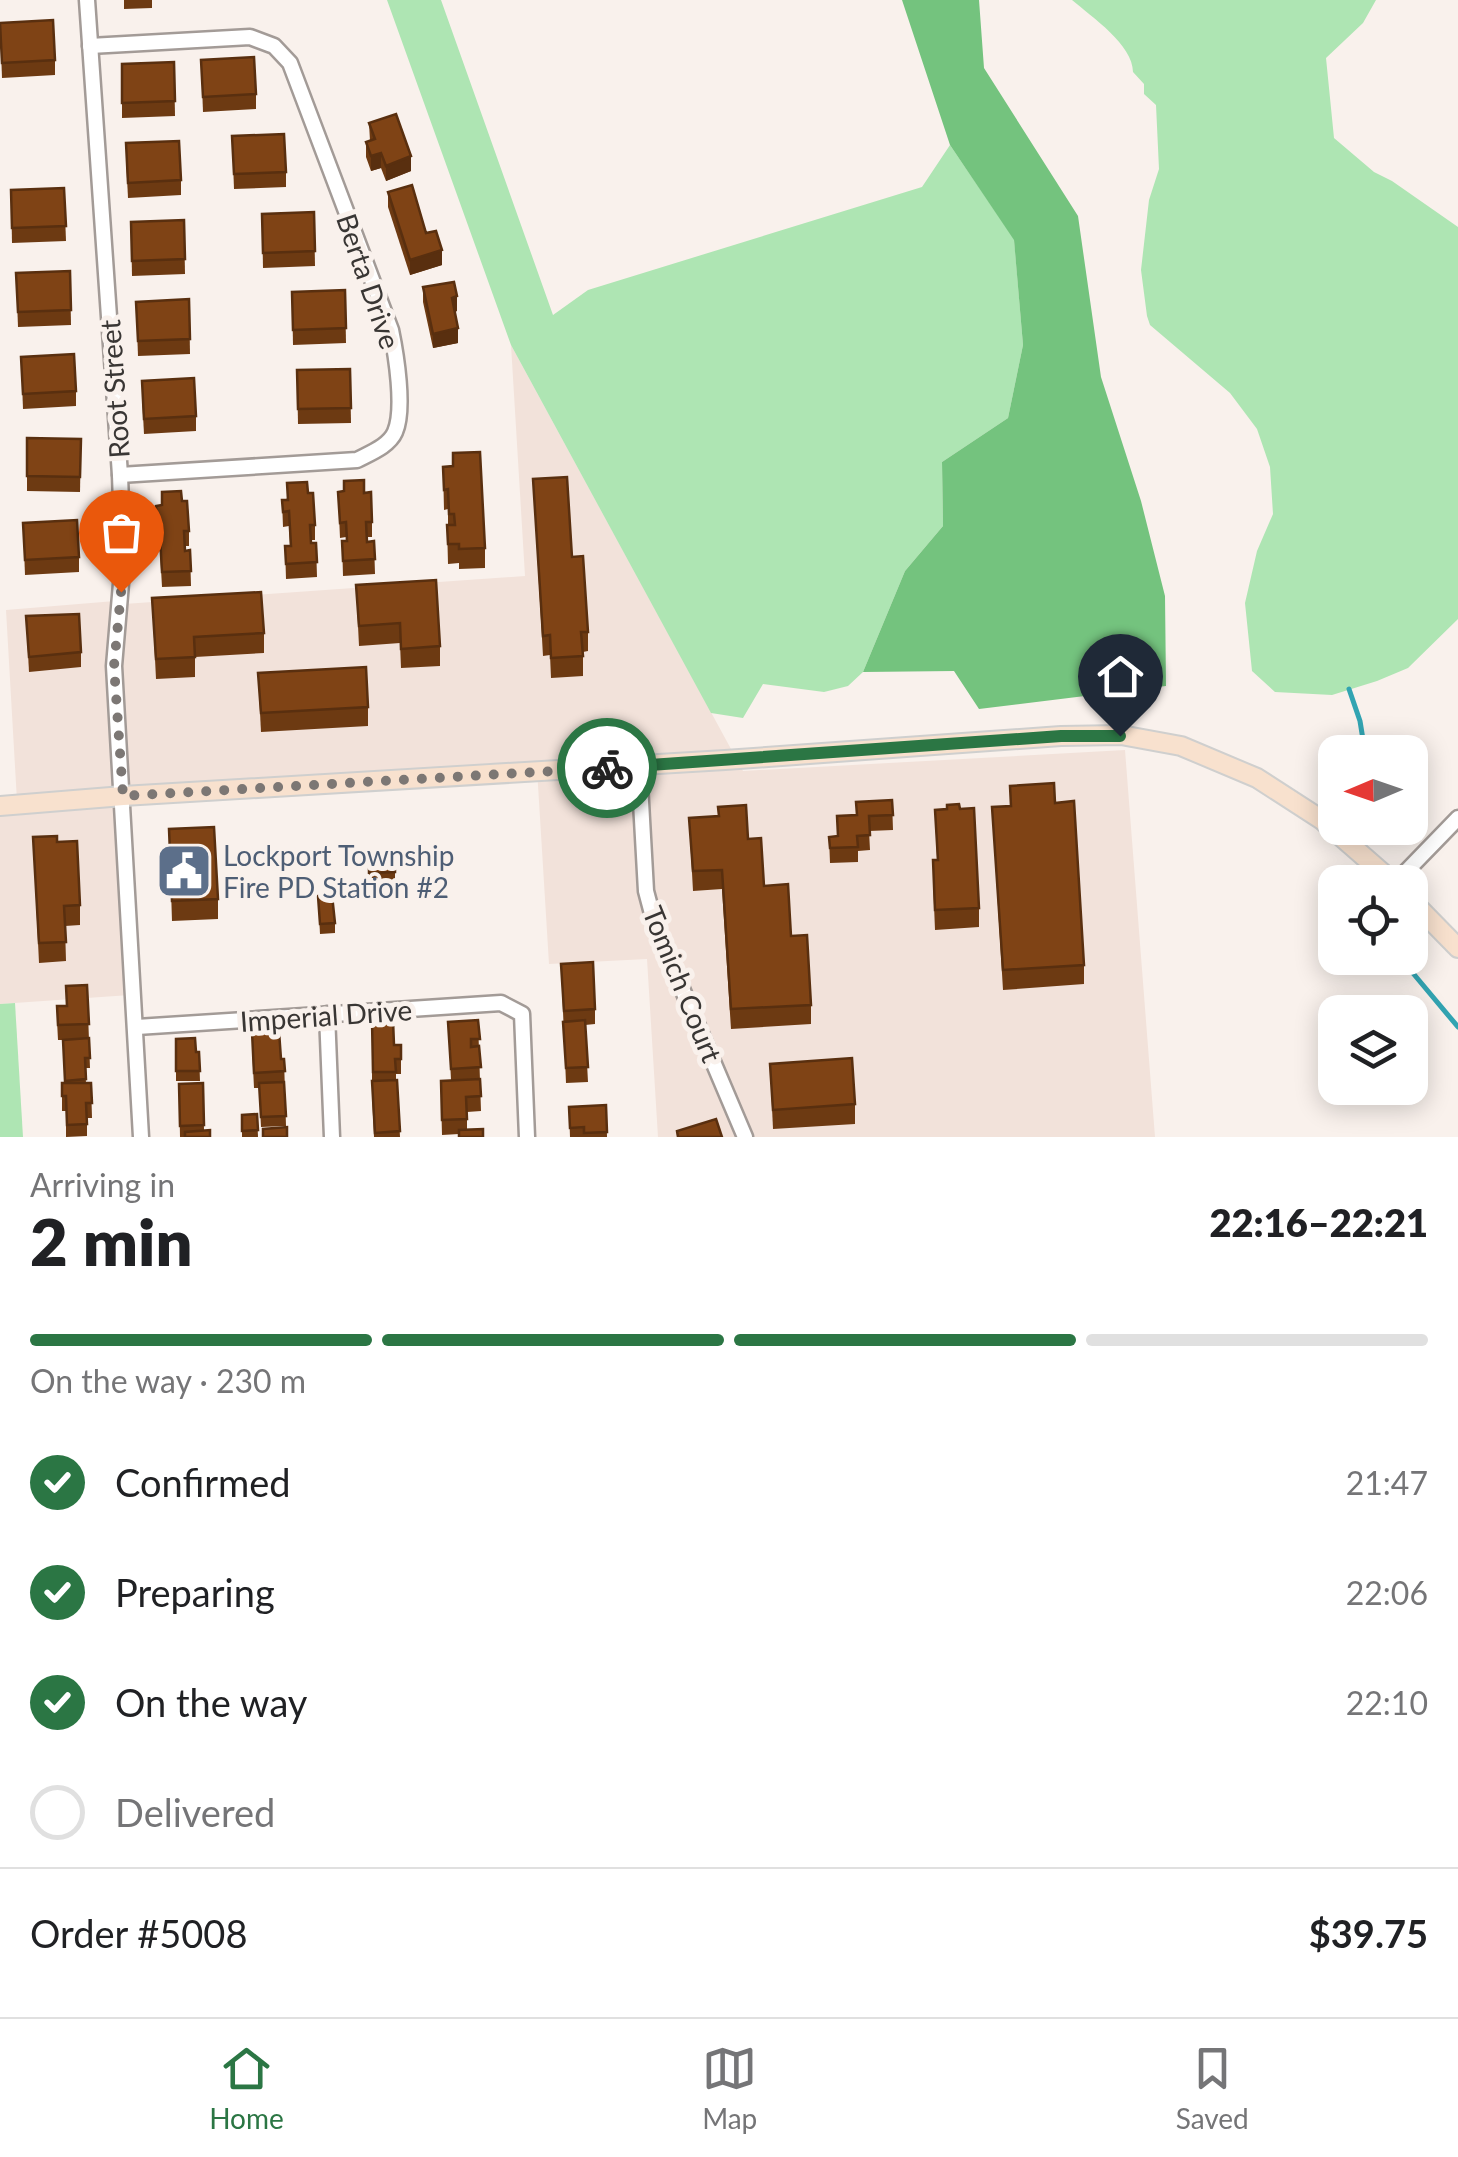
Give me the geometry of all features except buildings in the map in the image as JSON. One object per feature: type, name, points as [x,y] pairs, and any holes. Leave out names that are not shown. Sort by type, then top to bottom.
[{"type":"main road","points":[[0,806],[1045,737],[1120,736],[1181,746],[1257,778],[1322,820],[1375,865]]},
{"type":"main road","points":[[1428,917],[1458,948]]},
{"type":"street","name":"Root Street","points":[[87,0],[120,475],[124,560],[114,666],[141,1137]]},
{"type":"street","name":"Berta Drive","points":[[90,46],[250,38],[274,46],[290,63],[391,330],[396,359],[398,411],[394,434],[384,445],[358,460],[120,475]]},
{"type":"street","name":"Tomich Court","points":[[639,766],[646,891],[656,925],[745,1137]]},
{"type":"street","points":[[1412,865],[1458,818]]},
{"type":"street","name":"Imperial Drive","points":[[136,1027],[501,1004],[522,1014],[527,1137]]},
{"type":"street","points":[[326,1014],[332,1137]]},
{"type":"shaded area","points":[[511,345],[743,771],[1125,750],[1155,1137],[658,1137],[647,959],[549,964],[537,769],[17,801],[6,610],[525,576]]},
{"type":"shaded area","points":[[118,801],[130,995],[0,1004],[0,811]]},
{"type":"green space","points":[[387,0],[441,0],[553,315],[588,290],[922,187],[950,145],[1014,239],[1023,345],[1008,418],[942,462],[943,526],[905,571],[863,672],[848,686],[824,692],[763,684],[743,718],[711,713],[511,345]]},
{"type":"green space","points":[[902,0],[979,0],[984,68],[1078,216],[1101,377],[1141,501],[1165,596],[1166,686],[979,709],[954,671],[863,672],[905,571],[943,526],[942,462],[1008,418],[1023,345],[1014,240],[950,145]]},
{"type":"green space","points":[[1072,0],[1376,0],[1363,23],[1326,58],[1334,138],[1374,172],[1458,227],[1458,619],[1408,668],[1332,695],[1275,692],[1252,671],[1245,603],[1257,551],[1273,514],[1270,467],[1257,429],[1230,393],[1150,325],[1141,270],[1149,200],[1159,169],[1156,105],[1144,94],[1144,84],[1133,72],[1119,42]]},
{"type":"green space","points":[[15,1003],[23,1137],[0,1137],[0,1004]]},
{"type":"waterway","points":[[1349,689],[1362,735]]},
{"type":"waterway","points":[[1415,975],[1458,1027]]},
{"type":"way so far","points":[[121,592],[114,666],[123,796],[607,768]]},
{"type":"place","name":"Lockport Township Fire PD Station #2","points":[[184,871]]},
{"type":"route","points":[[607,768],[1061,736],[1120,736]]}]
